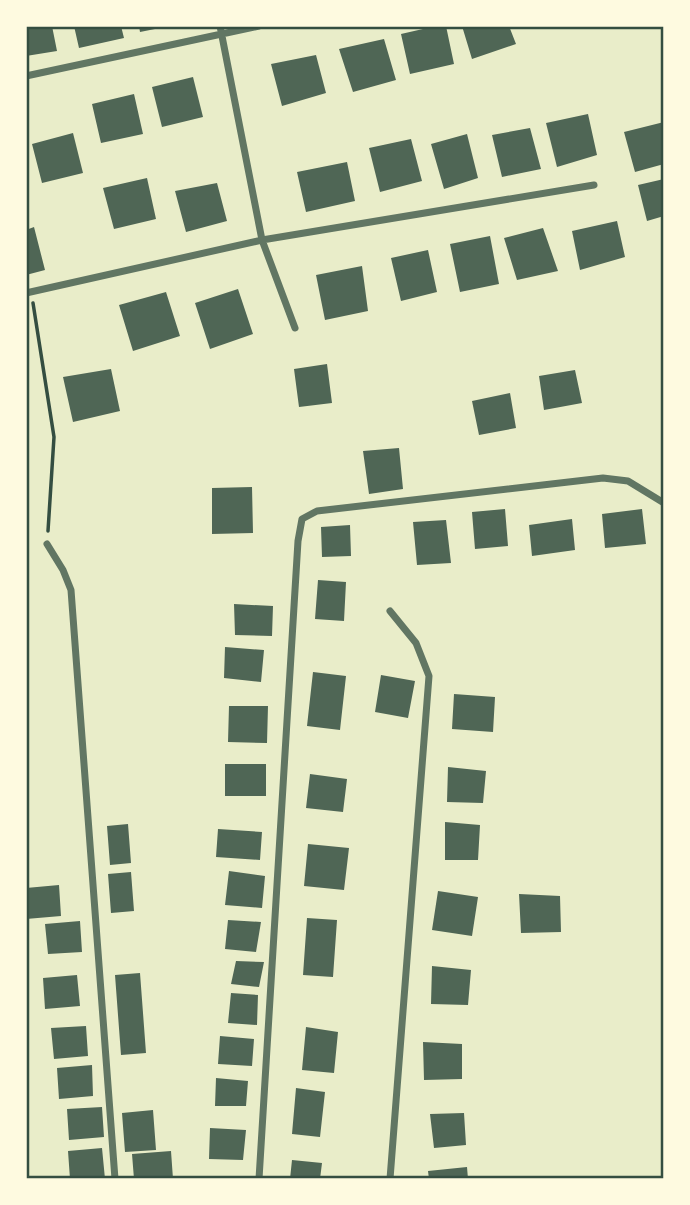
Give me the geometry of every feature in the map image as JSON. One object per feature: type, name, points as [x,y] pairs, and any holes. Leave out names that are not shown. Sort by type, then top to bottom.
[{"type":"street","points":[[26,76],[221,30],[259,26]]},
{"type":"street","points":[[221,30],[262,240],[295,328]]},
{"type":"street","points":[[29,293],[262,240],[594,185]]},
{"type":"street","points":[[259,1179],[296,569],[302,519],[317,511],[603,478],[628,481],[664,503]]},
{"type":"street","points":[[47,544],[64,570],[71,590],[116,1179]]},
{"type":"street","points":[[390,611],[416,643],[429,676],[390,1179]]},
{"type":"path","points":[[29,293],[54,437],[47,544]]},
{"type":"building","points":[[26,26],[52,26],[57,51],[26,56]]},
{"type":"building","points":[[74,26],[121,26],[124,38],[79,48]]},
{"type":"building","points":[[139,26],[160,26],[160,28],[140,32]]},
{"type":"building","points":[[446,26],[454,64],[410,74],[401,34]]},
{"type":"building","points":[[462,26],[509,26],[516,44],[472,59]]},
{"type":"building","points":[[384,39],[396,80],[353,92],[339,49]]},
{"type":"building","points":[[316,55],[326,93],[282,106],[271,64]]},
{"type":"building","points":[[193,77],[203,117],[162,127],[152,87]]},
{"type":"building","points":[[134,94],[143,134],[101,143],[92,104]]},
{"type":"building","points":[[588,114],[597,155],[557,167],[546,123]]},
{"type":"building","points":[[664,122],[664,164],[635,172],[624,132]]},
{"type":"building","points":[[530,128],[541,169],[502,177],[492,135]]},
{"type":"building","points":[[73,133],[83,173],[42,183],[32,144]]},
{"type":"building","points":[[467,134],[478,178],[444,189],[431,144]]},
{"type":"building","points":[[411,139],[422,181],[380,192],[369,148]]},
{"type":"building","points":[[347,162],[355,201],[306,212],[297,172]]},
{"type":"building","points":[[147,178],[156,219],[114,229],[103,188]]},
{"type":"building","points":[[664,179],[664,216],[647,221],[638,185]]},
{"type":"building","points":[[217,183],[227,221],[186,232],[175,191]]},
{"type":"building","points":[[617,221],[625,257],[580,270],[572,231]]},
{"type":"building","points":[[34,227],[45,270],[26,275],[26,230]]},
{"type":"building","points":[[543,228],[558,271],[517,280],[504,238]]},
{"type":"building","points":[[490,236],[499,284],[460,292],[450,244]]},
{"type":"building","points":[[428,250],[437,292],[401,301],[391,258]]},
{"type":"building","points":[[362,266],[368,311],[325,320],[316,275]]},
{"type":"building","points":[[238,289],[253,334],[210,349],[195,303]]},
{"type":"building","points":[[166,292],[180,336],[133,351],[119,305]]},
{"type":"building","points":[[327,364],[332,403],[299,407],[294,369]]},
{"type":"building","points":[[111,369],[120,411],[73,422],[63,377]]},
{"type":"building","points":[[575,370],[582,403],[544,410],[539,376]]},
{"type":"building","points":[[510,393],[516,428],[479,435],[472,401]]},
{"type":"building","points":[[399,448],[403,489],[369,494],[363,451]]},
{"type":"building","points":[[252,487],[253,533],[212,534],[212,488]]},
{"type":"building","points":[[505,509],[508,546],[475,549],[472,512]]},
{"type":"building","points":[[642,509],[646,544],[605,548],[602,514]]},
{"type":"building","points":[[572,519],[575,550],[532,556],[529,525]]},
{"type":"building","points":[[446,520],[451,563],[417,565],[413,522]]},
{"type":"building","points":[[350,525],[351,556],[322,557],[321,527]]},
{"type":"building","points":[[318,580],[346,582],[344,621],[315,619]]},
{"type":"building","points":[[234,604],[273,606],[272,636],[235,635]]},
{"type":"building","points":[[225,647],[264,650],[261,682],[224,678]]},
{"type":"building","points":[[313,672],[346,676],[340,730],[307,726]]},
{"type":"building","points":[[381,675],[415,681],[408,718],[375,712]]},
{"type":"building","points":[[454,694],[495,697],[493,732],[452,729]]},
{"type":"building","points":[[229,706],[268,706],[267,743],[228,742]]},
{"type":"building","points":[[225,764],[266,764],[266,796],[225,796]]},
{"type":"building","points":[[448,767],[486,771],[483,803],[447,802]]},
{"type":"building","points":[[310,774],[347,779],[343,812],[306,808]]},
{"type":"building","points":[[445,822],[480,825],[478,860],[445,860]]},
{"type":"building","points":[[128,824],[131,863],[110,865],[107,826]]},
{"type":"building","points":[[218,829],[262,832],[260,860],[216,857]]},
{"type":"building","points":[[308,844],[349,848],[344,890],[304,886]]},
{"type":"building","points":[[229,871],[265,876],[262,908],[225,905]]},
{"type":"building","points":[[131,872],[134,911],[111,913],[108,874]]},
{"type":"building","points":[[59,885],[61,916],[26,919],[26,888]]},
{"type":"building","points":[[438,891],[478,897],[472,936],[432,930]]},
{"type":"building","points":[[519,894],[560,896],[561,932],[521,933]]},
{"type":"building","points":[[307,918],[337,920],[333,977],[303,975]]},
{"type":"building","points":[[228,920],[261,922],[256,952],[225,949]]},
{"type":"building","points":[[80,921],[82,952],[48,954],[45,924]]},
{"type":"building","points":[[236,961],[264,962],[259,987],[231,984]]},
{"type":"building","points":[[432,966],[471,970],[468,1005],[431,1004]]},
{"type":"building","points":[[140,973],[146,1053],[121,1055],[115,975]]},
{"type":"building","points":[[77,975],[80,1006],[45,1009],[43,978]]},
{"type":"building","points":[[231,993],[258,995],[257,1025],[228,1023]]},
{"type":"building","points":[[86,1026],[88,1056],[54,1059],[51,1028]]},
{"type":"building","points":[[306,1027],[338,1032],[334,1073],[302,1070]]},
{"type":"building","points":[[220,1036],[254,1039],[252,1066],[218,1064]]},
{"type":"building","points":[[423,1042],[462,1044],[462,1079],[424,1080]]},
{"type":"building","points":[[92,1065],[93,1096],[59,1099],[57,1068]]},
{"type":"building","points":[[216,1078],[248,1081],[246,1106],[215,1106]]},
{"type":"building","points":[[296,1088],[325,1092],[320,1137],[292,1134]]},
{"type":"building","points":[[102,1107],[104,1137],[69,1140],[67,1109]]},
{"type":"building","points":[[153,1110],[156,1150],[125,1152],[122,1113]]},
{"type":"building","points":[[464,1113],[466,1145],[434,1148],[430,1114]]},
{"type":"building","points":[[210,1128],[246,1130],[243,1160],[209,1159]]},
{"type":"building","points":[[102,1148],[105,1179],[70,1179],[68,1151]]},
{"type":"building","points":[[171,1151],[173,1179],[134,1179],[132,1154]]},
{"type":"building","points":[[292,1160],[322,1163],[320,1179],[290,1179]]},
{"type":"building","points":[[467,1167],[468,1179],[429,1179],[428,1171]]}]
